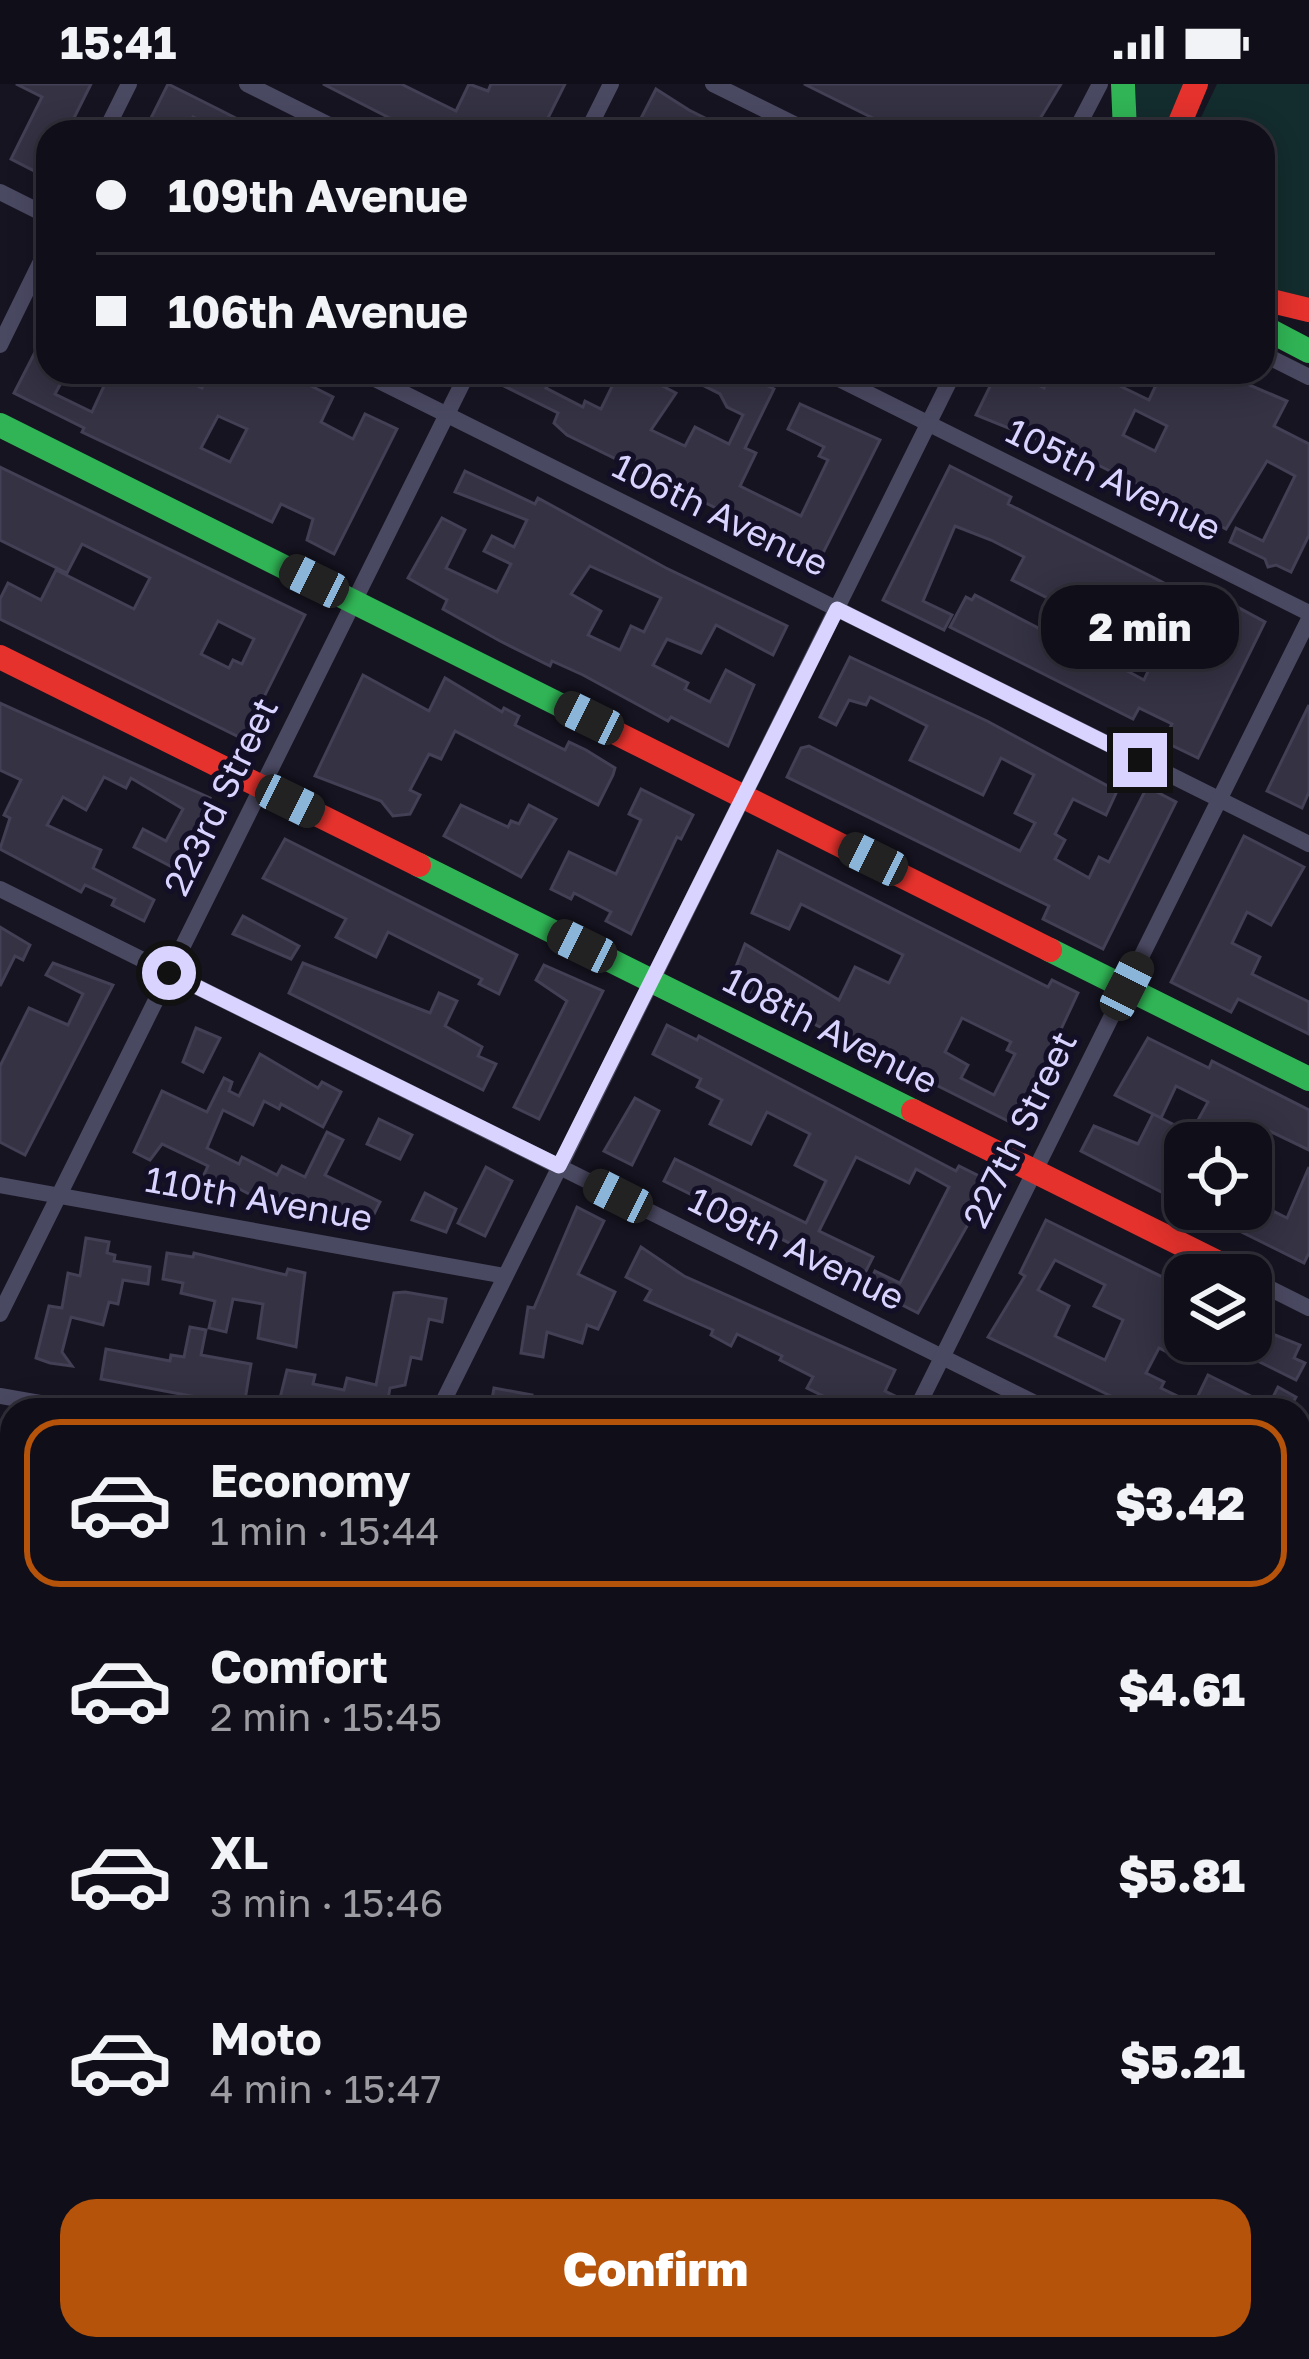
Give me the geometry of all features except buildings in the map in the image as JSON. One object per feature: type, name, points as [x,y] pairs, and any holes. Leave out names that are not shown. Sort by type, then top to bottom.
[{"type":"main road","points":[[1123,84],[1124,120]]},
{"type":"main road","points":[[1181,120],[1196,84]]},
{"type":"main road","points":[[1275,302],[1309,310]]},
{"type":"main road","points":[[1275,333],[1309,351]]},
{"type":"main road","points":[[0,424],[1309,1079]]},
{"type":"main road","name":"108th Avenue","points":[[0,657],[1201,1254]]},
{"type":"street","points":[[111,120],[129,84]]},
{"type":"street","points":[[247,84],[319,120]]},
{"type":"street","points":[[593,120],[610,84]]},
{"type":"street","points":[[713,84],[786,120]]},
{"type":"street","points":[[1082,120],[1100,84]]},
{"type":"street","points":[[0,193],[36,210]]},
{"type":"street","points":[[0,345],[36,272]]},
{"type":"street","points":[[1275,360],[1309,377]]},
{"type":"street","name":"106th Avenue","points":[[385,384],[1309,844]]},
{"type":"street","name":"223rd Street","points":[[0,1314],[461,384]]},
{"type":"street","name":"105th Avenue","points":[[849,384],[1309,616]]},
{"type":"street","points":[[445,1398],[948,384]]},
{"type":"street","name":"227th Street","points":[[922,1398],[1309,616]]},
{"type":"street","name":"109th Avenue","points":[[0,889],[1025,1398]]},
{"type":"street","name":"110th Avenue","points":[[0,1185],[506,1276]]},
{"type":"street","name":"108th Avenue","points":[[1272,1290],[1309,1308]]},
{"type":"green space","points":[[1136,84],[1187,84],[1173,120],[1136,120]]},
{"type":"green space","points":[[1217,84],[1309,84],[1309,303],[1275,293],[1275,120],[1200,120]]},
{"type":"traffic: fast","points":[[1123,84],[1124,120]]},
{"type":"traffic: fast","points":[[1275,333],[1309,351]]},
{"type":"traffic: fast","points":[[0,425],[576,713]]},
{"type":"traffic: fast","points":[[419,865],[913,1111]]},
{"type":"traffic: fast","points":[[1050,950],[1309,1079]]},
{"type":"traffic: jam","points":[[1181,120],[1196,84]]},
{"type":"traffic: jam","points":[[1275,302],[1309,310]]},
{"type":"traffic: jam","points":[[0,657],[419,865]]},
{"type":"traffic: jam","points":[[576,713],[1050,950]]},
{"type":"traffic: jam","points":[[913,1111],[1201,1254]]},
{"type":"route","points":[[169,973],[559,1166],[837,609],[1140,760]]}]
